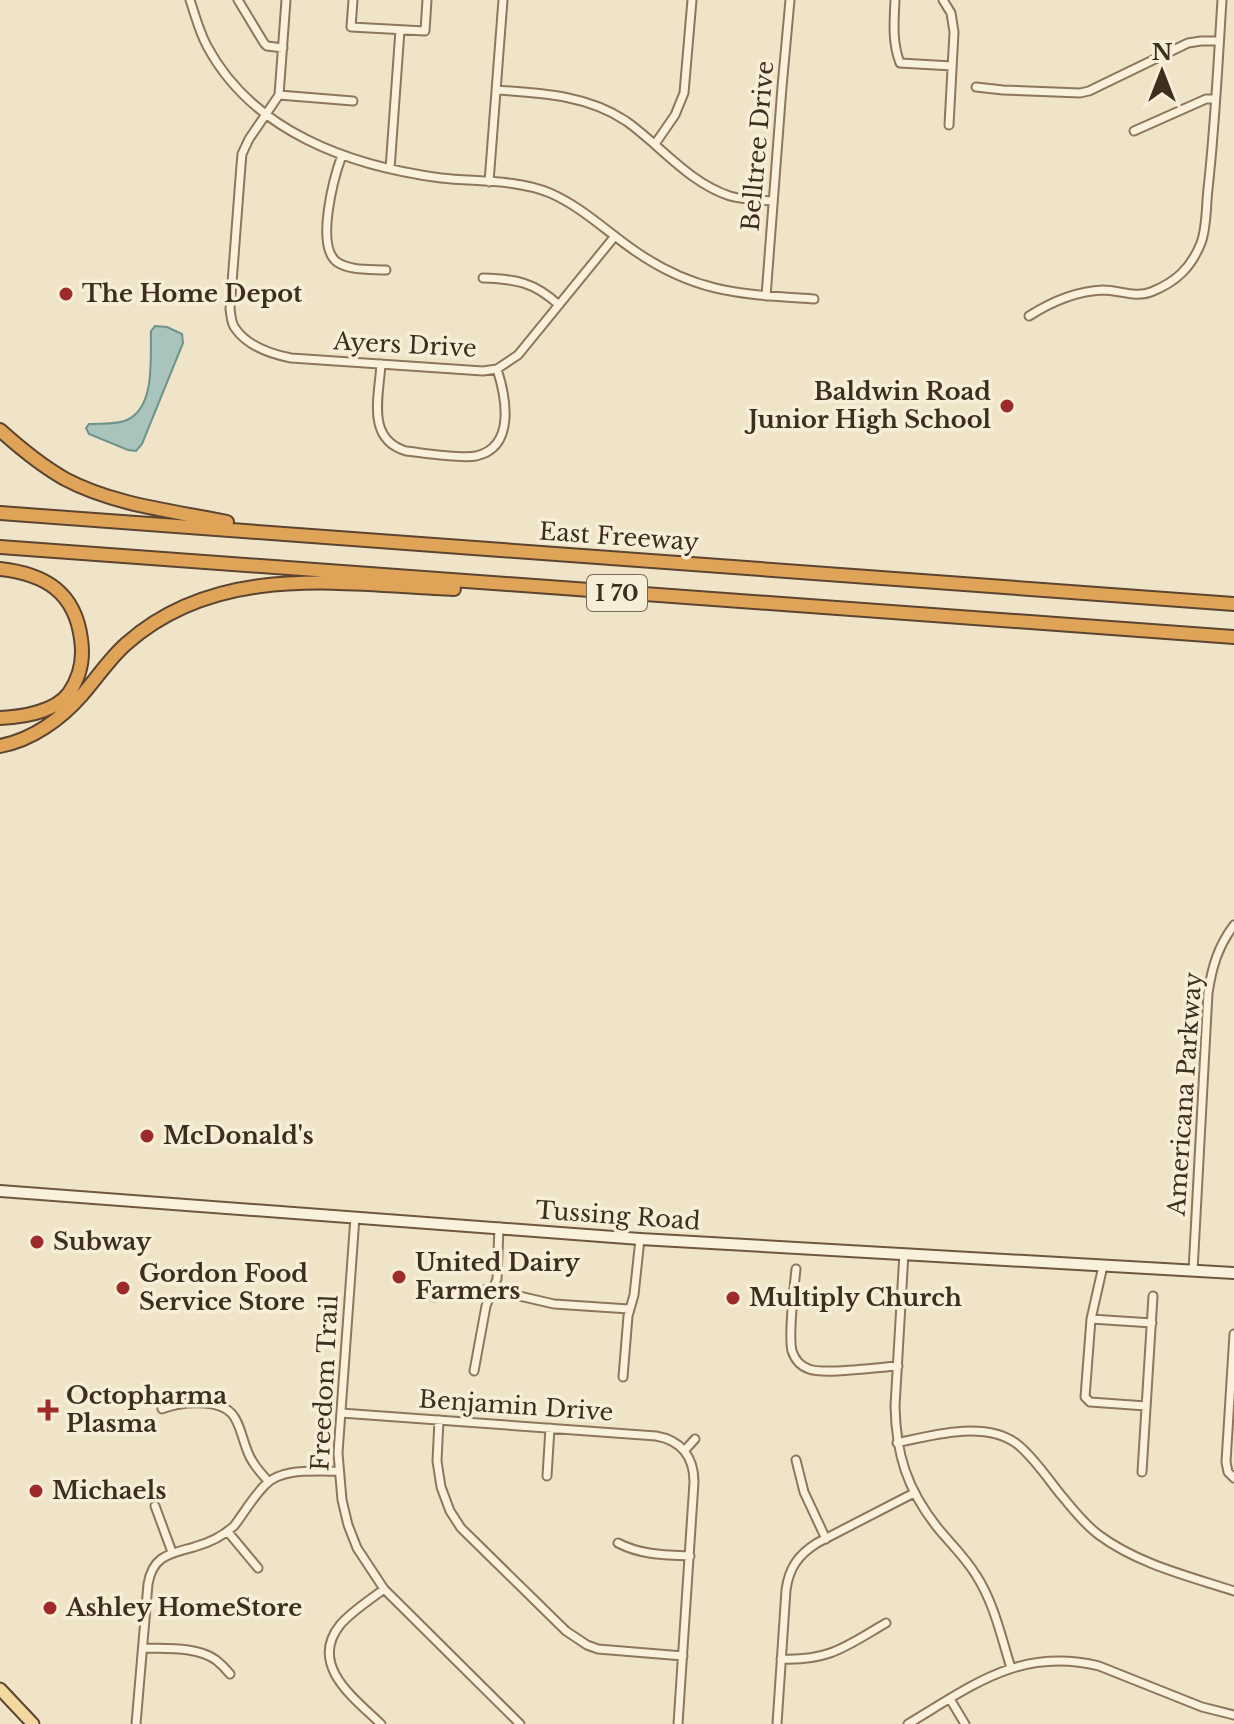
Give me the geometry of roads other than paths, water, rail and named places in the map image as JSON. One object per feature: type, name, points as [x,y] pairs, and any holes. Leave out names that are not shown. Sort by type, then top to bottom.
[{"type":"highway","points":[[0,430],[64,478],[95,492],[125,502],[277,533]]},
{"type":"highway","name":"East Freeway","points":[[0,513],[1234,604]]},
{"type":"highway","name":"I 70","points":[[0,547],[1234,637]]},
{"type":"highway","points":[[0,569],[41,579],[66,597],[80,626],[83,650],[80,671],[68,694],[56,704],[15,717],[0,718]]},
{"type":"highway","points":[[0,746],[41,730],[64,713],[124,645],[167,614],[245,587],[310,582],[662,597]]},
{"type":"main road","name":"Tussing Road","points":[[0,1191],[640,1239],[1234,1273]]},
{"type":"main road","points":[[2,1695],[33,1724]]},
{"type":"street","points":[[190,0],[207,45],[240,92],[265,115],[297,135],[360,162],[390,169],[547,192],[587,214],[659,267],[688,281],[722,291],[814,299]]},
{"type":"street","points":[[238,0],[264,43],[283,48]]},
{"type":"street","points":[[265,115],[279,95],[286,0]]},
{"type":"street","points":[[353,0],[351,27],[425,31],[427,0]]},
{"type":"street","points":[[489,182],[503,0]]},
{"type":"street","points":[[655,144],[675,115],[684,93],[692,0]]},
{"type":"street","name":"Belltree Drive","points":[[766,296],[790,0]]},
{"type":"street","points":[[895,0],[893,37],[900,63],[952,66]]},
{"type":"street","points":[[943,0],[953,22],[949,125]]},
{"type":"street","points":[[1029,316],[1078,294],[1101,290],[1146,294],[1167,286],[1184,273],[1203,240],[1222,0]]},
{"type":"street","points":[[390,169],[400,30]]},
{"type":"street","points":[[976,87],[1080,93],[1188,43],[1219,41]]},
{"type":"street","points":[[496,90],[580,100],[625,121],[697,179],[742,198],[773,201]]},
{"type":"street","points":[[279,95],[353,101]]},
{"type":"street","points":[[1134,131],[1206,99],[1215,99]]},
{"type":"street","name":"Ayers Drive","points":[[265,115],[245,146],[241,165],[230,309],[236,329],[254,344],[275,355],[483,371],[497,369],[518,355],[615,236]]},
{"type":"street","points":[[342,155],[331,186],[327,242],[330,254],[342,265],[386,270]]},
{"type":"street","points":[[483,278],[521,281],[559,305]]},
{"type":"street","points":[[381,364],[378,423],[387,442],[406,451],[471,456],[490,450],[503,431],[505,402],[497,369]]},
{"type":"street","name":"Americana Parkway","points":[[1193,1271],[1208,993],[1214,961],[1234,925]]},
{"type":"street","name":"Freedom Trail","points":[[355,1217],[339,1471],[348,1525],[357,1548],[384,1589],[520,1724]]},
{"type":"street","points":[[474,1371],[486,1306],[497,1279],[499,1227]]},
{"type":"street","points":[[623,1377],[640,1239]]},
{"type":"street","points":[[904,1253],[895,1406],[900,1457],[914,1493],[971,1567],[987,1594],[1011,1668]]},
{"type":"street","points":[[1103,1266],[1091,1319],[1086,1399],[1090,1402],[1146,1406]]},
{"type":"street","points":[[796,1269],[791,1341],[798,1362],[820,1371],[898,1366]]},
{"type":"street","points":[[434,1297],[493,1290],[554,1304],[629,1309]]},
{"type":"street","points":[[1142,1472],[1153,1296]]},
{"type":"street","points":[[1091,1319],[1152,1323]]},
{"type":"street","points":[[1234,1334],[1226,1462],[1228,1472],[1234,1478]]},
{"type":"street","points":[[162,1409],[190,1402],[219,1405],[231,1412],[239,1423],[247,1451],[268,1481]]},
{"type":"street","points":[[231,1412],[239,1404]]},
{"type":"street","name":"Benjamin Drive","points":[[341,1413],[656,1436],[672,1440],[685,1450]]},
{"type":"street","points":[[439,1420],[438,1473],[448,1506],[471,1539],[566,1631],[598,1649],[683,1656]]},
{"type":"street","points":[[547,1476],[550,1428]]},
{"type":"street","points":[[897,1443],[947,1432],[1008,1438],[1021,1448],[1086,1524],[1107,1541],[1141,1560],[1234,1591]]},
{"type":"street","points":[[678,1724],[694,1473],[685,1450],[695,1439]]},
{"type":"street","points":[[796,1460],[804,1492],[826,1539]]},
{"type":"street","points":[[136,1724],[150,1576],[160,1560],[172,1552],[228,1532],[268,1481],[290,1473],[339,1471]]},
{"type":"street","points":[[777,1724],[786,1590],[795,1562],[809,1548],[914,1493]]},
{"type":"street","points":[[155,1506],[172,1552]]},
{"type":"street","points":[[228,1532],[258,1568]]},
{"type":"street","points":[[618,1543],[644,1553],[690,1556]]},
{"type":"street","points":[[381,1724],[341,1684],[332,1668],[330,1654],[332,1641],[341,1624],[384,1589]]},
{"type":"street","points":[[781,1659],[827,1655],[886,1623]]},
{"type":"street","points":[[143,1648],[204,1654],[215,1659],[230,1674]]},
{"type":"street","points":[[908,1724],[973,1685],[1011,1668],[1044,1661],[1082,1662],[1120,1673],[1202,1707],[1234,1715]]},
{"type":"street","points":[[950,1699],[965,1724]]},
{"type":"water","points":[[155,326],[167,327],[182,334],[183,343],[142,444],[136,451],[128,450],[89,434],[86,428],[89,424],[127,420],[143,404],[150,380],[151,331]]},
{"type":"place","name":"The Home Depot","points":[[66,294]]},
{"type":"place","name":"Baldwin Road Junior High School","points":[[1007,406]]},
{"type":"place","name":"McDonald's","points":[[147,1136]]},
{"type":"place","name":"Subway","points":[[37,1242]]},
{"type":"place","name":"United Dairy Farmers","points":[[399,1277]]},
{"type":"place","name":"Gordon Food Service Store","points":[[123,1288]]},
{"type":"place","name":"Multiply Church","points":[[733,1298]]},
{"type":"place","name":"Octopharma Plasma","points":[[48,1410]]},
{"type":"place","name":"Michaels","points":[[36,1491]]},
{"type":"place","name":"Ashley HomeStore","points":[[50,1608]]}]
